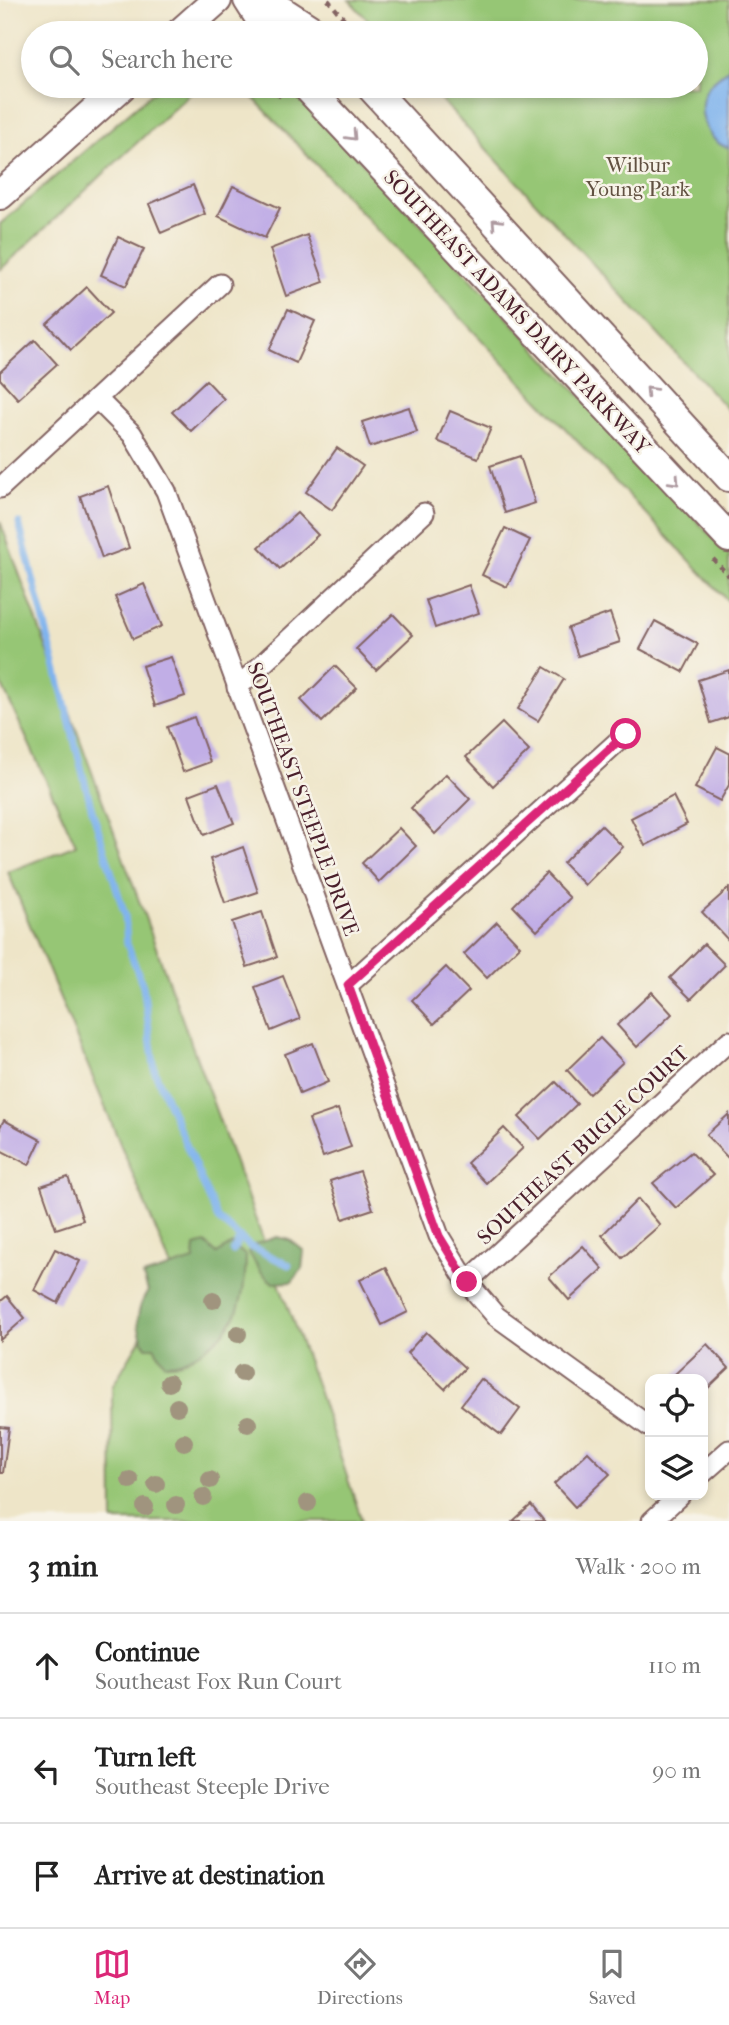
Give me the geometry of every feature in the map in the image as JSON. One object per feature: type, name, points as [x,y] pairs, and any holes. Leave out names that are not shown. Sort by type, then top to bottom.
[{"type":"main road","points":[[193,21],[216,0]]},
{"type":"main road","points":[[248,0],[261,21]]},
{"type":"main road","points":[[265,0],[297,21]]},
{"type":"main road","points":[[0,195],[109,98]]},
{"type":"main road","name":"SOUTHEAST ADAMS DAIRY PARKWAY","points":[[317,98],[729,538]]},
{"type":"main road","name":"SOUTHEAST ADAMS DAIRY PARKWAY","points":[[381,98],[729,477]]},
{"type":"street","points":[[0,488],[98,400],[220,284]]},
{"type":"street","name":"SOUTHEAST STEEPLE DRIVE","points":[[98,400],[132,434],[166,491],[439,1236],[467,1282],[496,1316],[645,1423]]},
{"type":"street","points":[[237,688],[424,513]]},
{"type":"street","points":[[348,985],[626,734]]},
{"type":"street","name":"SOUTHEAST BUGLE COURT","points":[[467,1282],[729,1041]]},
{"type":"street","points":[[708,1466],[729,1450]]},
{"type":"street","points":[[652,1521],[675,1500]]},
{"type":"path","points":[[328,0],[346,21]]},
{"type":"green space","name":"Wilbur Young Park","points":[[349,0],[729,0],[729,411],[439,98],[708,98],[708,21],[369,21]]},
{"type":"green space","points":[[146,98],[185,98],[0,270],[0,224]]},
{"type":"green space","points":[[253,98],[302,98],[729,555],[729,602]]},
{"type":"green space","points":[[0,521],[317,1387],[362,1521],[113,1521],[112,1387],[176,1279],[8,872],[76,845],[0,681]]},
{"type":"green space","points":[[277,1237],[290,1240],[304,1251],[302,1269],[292,1282],[273,1283],[261,1272],[249,1253],[255,1244]]},
{"type":"green space","points":[[205,1243],[217,1254],[232,1244],[246,1256],[244,1286],[237,1312],[223,1333],[212,1343],[183,1361],[165,1364],[154,1347],[146,1347],[138,1325],[141,1305],[148,1291],[143,1276],[194,1260],[195,1246]]},
{"type":"water","points":[[729,68],[729,148],[714,139],[704,123],[702,104],[703,98],[708,98],[708,87]]},
{"type":"building","points":[[193,185],[205,214],[161,233],[149,204]]},
{"type":"building","points":[[233,186],[280,208],[265,238],[218,216]]},
{"type":"building","points":[[307,235],[324,282],[286,296],[270,249]]},
{"type":"building","points":[[118,237],[144,249],[126,286],[101,275]]},
{"type":"building","points":[[87,287],[111,313],[71,350],[47,324]]},
{"type":"building","points":[[288,309],[315,321],[296,363],[269,350]]},
{"type":"building","points":[[35,340],[57,364],[18,399],[0,379],[0,372]]},
{"type":"building","points":[[206,380],[224,399],[191,431],[172,412]]},
{"type":"building","points":[[409,407],[417,432],[370,447],[362,422]]},
{"type":"building","points":[[450,411],[491,428],[478,458],[437,441]]},
{"type":"building","points":[[337,448],[363,466],[332,510],[306,492]]},
{"type":"building","points":[[520,456],[535,503],[505,513],[490,466]]},
{"type":"building","points":[[108,486],[129,548],[102,558],[80,496]]},
{"type":"building","points":[[297,513],[318,535],[280,569],[259,547]]},
{"type":"building","points":[[505,528],[530,540],[507,587],[482,575]]},
{"type":"building","points":[[144,584],[162,626],[133,639],[115,597]]},
{"type":"building","points":[[469,585],[479,613],[435,628],[426,600]]},
{"type":"building","points":[[610,613],[620,642],[578,656],[568,628]]},
{"type":"building","points":[[393,614],[413,635],[376,670],[356,649]]},
{"type":"building","points":[[655,621],[698,644],[683,672],[640,649]]},
{"type":"building","points":[[171,657],[185,696],[155,706],[142,666]]},
{"type":"building","points":[[335,666],[357,688],[322,722],[301,700]]},
{"type":"building","points":[[544,667],[564,679],[538,721],[518,709]]},
{"type":"building","points":[[729,670],[729,717],[711,723],[698,680]]},
{"type":"building","points":[[194,717],[210,762],[183,772],[167,727]]},
{"type":"building","points":[[502,723],[529,751],[493,786],[466,757]]},
{"type":"building","points":[[717,747],[729,753],[729,785],[720,801],[695,788]]},
{"type":"building","points":[[446,774],[470,799],[435,834],[411,808]]},
{"type":"building","points":[[218,784],[234,823],[204,835],[189,795]]},
{"type":"building","points":[[673,796],[687,824],[645,846],[631,818]]},
{"type":"building","points":[[601,825],[623,847],[585,885],[563,863]]},
{"type":"building","points":[[399,828],[416,846],[379,882],[362,863]]},
{"type":"building","points":[[243,847],[258,892],[225,903],[210,859]]},
{"type":"building","points":[[546,873],[570,898],[537,931],[513,906]]},
{"type":"building","points":[[729,888],[729,941],[702,912]]},
{"type":"building","points":[[262,912],[277,957],[247,967],[232,922]]},
{"type":"building","points":[[497,922],[520,946],[487,978],[464,954]]},
{"type":"building","points":[[704,944],[725,965],[691,999],[670,978]]},
{"type":"building","points":[[446,967],[469,991],[434,1024],[412,1000]]},
{"type":"building","points":[[283,976],[300,1019],[271,1031],[255,987]]},
{"type":"building","points":[[652,992],[672,1014],[637,1047],[617,1025]]},
{"type":"building","points":[[600,1038],[623,1062],[589,1094],[567,1070]]},
{"type":"building","points":[[313,1043],[328,1082],[300,1094],[285,1054]]},
{"type":"building","points":[[556,1082],[577,1104],[540,1139],[519,1117]]},
{"type":"building","points":[[338,1109],[351,1147],[323,1157],[309,1119]]},
{"type":"building","points":[[729,1114],[729,1159],[706,1135]]},
{"type":"building","points":[[4,1120],[41,1140],[29,1165],[0,1150],[0,1127]]},
{"type":"building","points":[[504,1128],[523,1148],[486,1183],[467,1163]]},
{"type":"building","points":[[691,1152],[713,1175],[676,1208],[653,1183]]},
{"type":"building","points":[[360,1171],[373,1209],[343,1219],[330,1181]]},
{"type":"building","points":[[68,1177],[83,1220],[56,1229],[41,1186]]},
{"type":"building","points":[[638,1199],[660,1225],[622,1258],[602,1235]]},
{"type":"building","points":[[583,1246],[603,1269],[569,1300],[549,1277]]},
{"type":"building","points":[[55,1249],[80,1261],[58,1303],[34,1290]]},
{"type":"building","points":[[386,1267],[408,1312],[382,1325],[360,1280]]},
{"type":"building","points":[[7,1296],[25,1318],[0,1340],[0,1302]]},
{"type":"building","points":[[426,1332],[465,1368],[445,1389],[407,1353]]},
{"type":"building","points":[[707,1344],[729,1368],[708,1388],[708,1374],[675,1374]]},
{"type":"building","points":[[481,1379],[520,1409],[501,1435],[461,1405]]},
{"type":"building","points":[[0,1427],[9,1428],[3,1473],[0,1473]]},
{"type":"building","points":[[588,1452],[610,1474],[575,1507],[554,1484]]},
{"type":"building","points":[[531,1505],[544,1521],[513,1521]]},
{"type":"waterway","points":[[19,523],[92,810],[125,915],[127,944],[143,986],[155,1072],[218,1219],[251,1247],[289,1265]]},
{"type":"waterway","points":[[233,1251],[240,1238]]},
{"type":"route","points":[[467,1282],[439,1236],[348,985],[626,734]]}]
